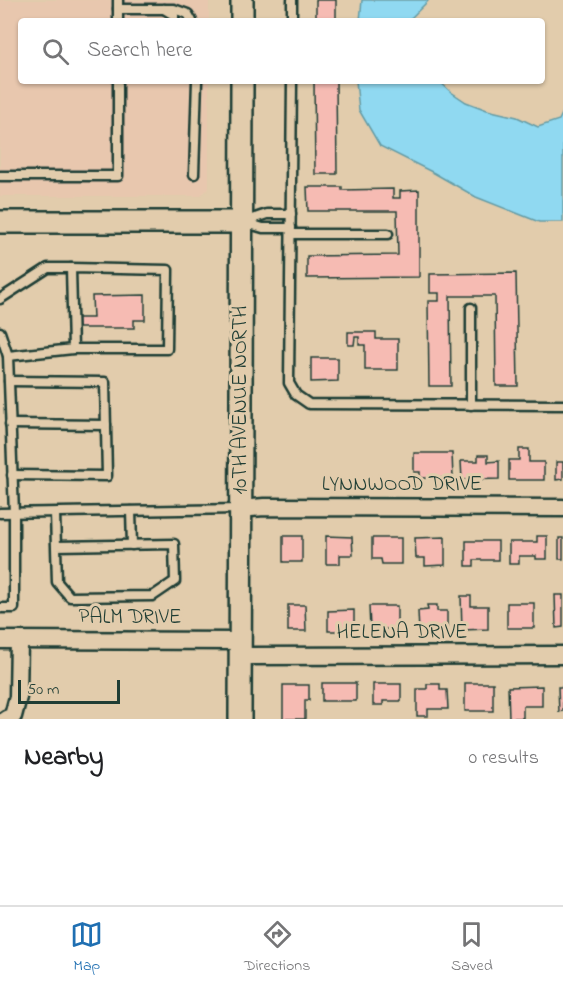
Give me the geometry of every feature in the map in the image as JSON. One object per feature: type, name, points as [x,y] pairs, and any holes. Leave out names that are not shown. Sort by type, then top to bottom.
[{"type":"street","points":[[242,0],[242,18]]},
{"type":"street","name":"10TH AVENUE NORTH","points":[[240,719],[242,84]]},
{"type":"street","points":[[0,222],[242,222]]},
{"type":"street","name":"LYNNWOOD DRIVE","points":[[240,508],[563,508]]},
{"type":"street","name":"PALM DRIVE","points":[[0,640],[240,649]]},
{"type":"street","points":[[6,719],[13,716],[18,696],[19,640]]},
{"type":"street","name":"HELENA DRIVE","points":[[240,649],[563,656]]},
{"type":"lane","points":[[292,0],[292,18]]},
{"type":"lane","points":[[118,5],[165,9],[174,15],[174,18]]},
{"type":"lane","points":[[118,5],[174,9],[188,14],[190,18]]},
{"type":"lane","points":[[0,176],[118,176],[118,84]]},
{"type":"lane","points":[[194,174],[197,84]]},
{"type":"lane","points":[[291,84],[289,383],[296,395],[309,404],[563,405]]},
{"type":"lane","points":[[242,222],[267,214],[291,214]]},
{"type":"lane","points":[[242,222],[263,228],[291,231],[388,234]]},
{"type":"lane","points":[[0,299],[48,268],[168,270],[167,349],[73,349],[8,356]]},
{"type":"lane","points":[[71,268],[73,349]]},
{"type":"lane","points":[[471,308],[471,405]]},
{"type":"lane","points":[[0,332],[8,356],[14,513],[14,608],[0,608]]},
{"type":"lane","points":[[9,381],[105,381],[107,476],[12,476]]},
{"type":"lane","points":[[10,424],[106,425]]},
{"type":"lane","points":[[0,513],[240,508]]},
{"type":"lane","points":[[131,511],[132,545]]},
{"type":"lane","points":[[56,513],[56,546],[57,582],[70,597],[153,596],[175,580],[174,544],[56,546]]},
{"type":"shaded area","points":[[0,0],[209,0],[209,18],[18,18],[18,84],[209,84],[209,188],[200,196],[0,196]]},
{"type":"water","points":[[362,0],[428,0],[411,18],[360,18]]},
{"type":"water","points":[[356,84],[442,84],[466,102],[517,117],[538,127],[559,120],[563,112],[563,222],[539,222],[476,197],[380,146],[359,110]]},
{"type":"building","points":[[316,0],[336,0],[336,18],[316,18]]},
{"type":"building","points":[[314,84],[336,84],[337,174],[315,174]]},
{"type":"building","points":[[307,187],[342,187],[342,190],[393,189],[393,198],[400,198],[400,191],[419,190],[419,277],[307,278],[307,256],[398,255],[397,211],[308,211]]},
{"type":"building","points":[[516,273],[518,386],[496,386],[495,296],[450,296],[451,386],[429,386],[428,301],[439,301],[439,293],[430,293],[430,274]]},
{"type":"building","points":[[145,295],[145,320],[134,320],[134,328],[75,328],[75,318],[93,318],[92,296]]},
{"type":"building","points":[[348,332],[376,332],[376,339],[398,339],[398,370],[365,370],[365,345],[359,345],[359,337],[355,337],[354,345],[348,345]]},
{"type":"building","points":[[311,358],[338,358],[338,381],[311,382]]},
{"type":"building","points":[[519,449],[529,449],[529,462],[544,462],[544,480],[509,480],[509,460],[519,460]]},
{"type":"building","points":[[414,453],[452,453],[453,478],[420,478],[420,472],[414,472]]},
{"type":"building","points":[[478,455],[488,455],[488,462],[499,461],[499,479],[462,480],[461,461],[478,461]]},
{"type":"building","points":[[556,462],[563,462],[563,479],[556,480]]},
{"type":"building","points":[[283,536],[302,536],[302,562],[283,562]]},
{"type":"building","points":[[326,536],[352,537],[353,555],[340,555],[340,564],[326,564]]},
{"type":"building","points":[[537,536],[547,536],[547,559],[536,559],[536,556],[519,556],[519,564],[509,564],[509,542],[537,542]]},
{"type":"building","points":[[445,537],[445,565],[425,566],[425,558],[416,558],[415,538]]},
{"type":"building","points":[[372,538],[401,538],[401,564],[382,564],[381,559],[372,559]]},
{"type":"building","points":[[559,538],[563,538],[563,559],[559,559]]},
{"type":"building","points":[[466,541],[498,541],[498,560],[474,560],[474,566],[466,566]]},
{"type":"building","points":[[555,595],[563,595],[563,627],[556,628]]},
{"type":"building","points":[[461,596],[471,596],[471,606],[488,606],[488,629],[462,630]]},
{"type":"building","points":[[507,603],[534,603],[534,628],[507,628]]},
{"type":"building","points":[[288,605],[305,605],[306,631],[288,631]]},
{"type":"building","points":[[427,605],[437,605],[437,611],[447,611],[447,631],[419,632],[418,611],[428,610]]},
{"type":"building","points":[[369,606],[397,606],[397,629],[370,629]]},
{"type":"building","points":[[354,610],[354,631],[328,631],[328,611]]},
{"type":"building","points":[[322,683],[356,683],[356,701],[322,701]]},
{"type":"building","points":[[465,683],[493,683],[493,711],[465,711]]},
{"type":"building","points":[[373,684],[401,684],[401,701],[383,701],[383,705],[373,705]]},
{"type":"building","points":[[427,684],[440,684],[440,690],[447,690],[448,709],[428,709],[428,716],[417,716],[417,689],[427,689]]},
{"type":"building","points":[[283,685],[309,685],[309,700],[305,700],[305,719],[283,719]]},
{"type":"building","points":[[542,686],[542,706],[523,706],[523,718],[509,718],[508,687]]},
{"type":"building","points":[[558,687],[563,687],[563,711],[559,712]]}]
